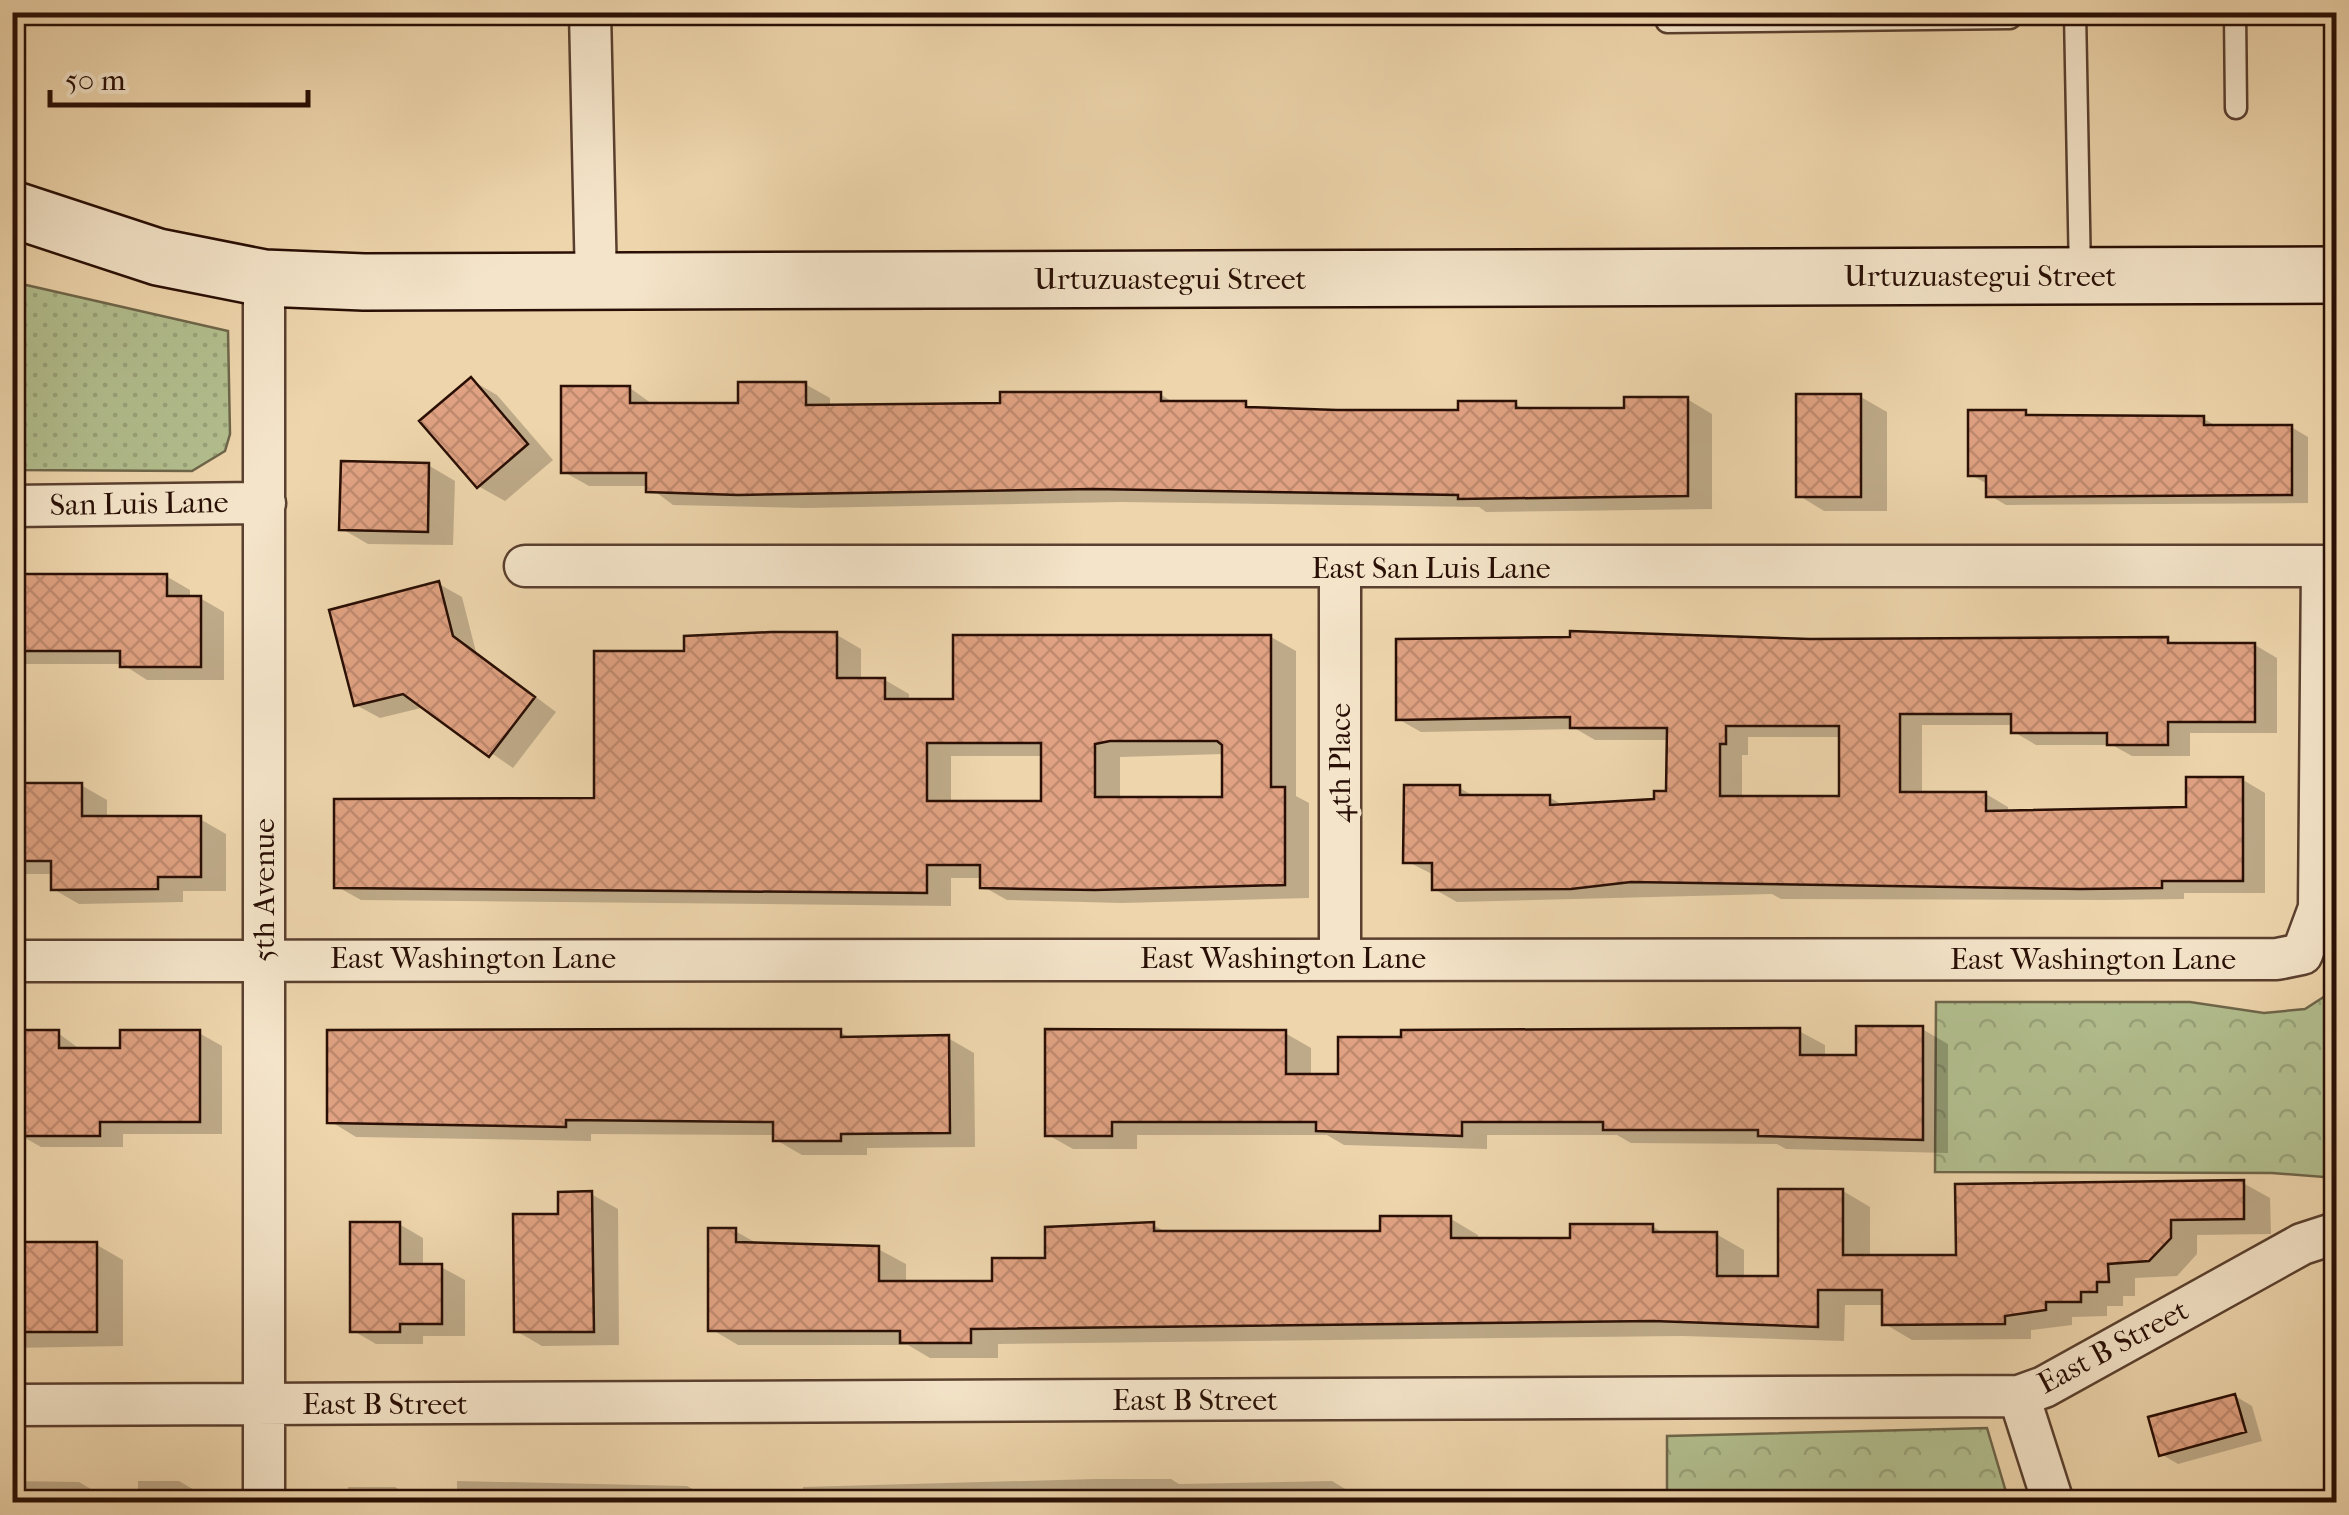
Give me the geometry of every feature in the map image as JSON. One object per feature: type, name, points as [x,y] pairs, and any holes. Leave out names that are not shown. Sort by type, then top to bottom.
[{"type":"main road","name":"Urtuzuastegui Street","points":[[12,208],[158,257],[264,278],[596,282],[2336,274]]},
{"type":"street","points":[[590,12],[596,282]]},
{"type":"street","name":"5th Avenue","points":[[264,278],[264,1502]]},
{"type":"street","name":"San Luis Lane","points":[[12,506],[265,503]]},
{"type":"street","name":"East San Luis Lane","points":[[526,566],[2330,566]]},
{"type":"street","name":"East Washington Lane","points":[[12,961],[2277,959],[2302,954],[2314,932],[2319,908],[2330,566]]},
{"type":"street","name":"4th Place","points":[[1340,568],[1340,958]]},
{"type":"street","name":"East B Street","points":[[12,1405],[2018,1396],[2044,1388],[2302,1244],[2336,1233]]},
{"type":"street","points":[[2018,1396],[2054,1502]]},
{"type":"lane","points":[[1667,12],[1667,22],[2010,18],[2010,12]]},
{"type":"lane","points":[[2075,12],[2080,276]]},
{"type":"lane","points":[[2234,12],[2236,108]]},
{"type":"green space","points":[[13,282],[228,331],[230,434],[225,451],[192,471],[15,470]]},
{"type":"green space","points":[[2336,989],[2336,1178],[2272,1173],[1935,1172],[1936,1002],[2190,1002],[2264,1013],[2305,1009]]},
{"type":"green space","points":[[1987,1428],[2009,1502],[1667,1502],[1667,1436]]},
{"type":"building","points":[[471,377],[528,444],[477,488],[419,421]]},
{"type":"building","points":[[738,382],[806,382],[806,405],[1000,403],[1000,392],[1161,392],[1161,401],[1246,401],[1246,407],[1337,410],[1458,410],[1458,401],[1516,401],[1516,408],[1624,408],[1624,397],[1688,397],[1688,496],[1458,499],[1458,495],[1093,489],[738,495],[646,492],[646,473],[561,473],[561,386],[630,386],[630,403],[738,403]]},
{"type":"building","points":[[1796,394],[1861,394],[1861,497],[1796,497]]},
{"type":"building","points":[[1968,410],[2026,410],[2026,415],[2204,416],[2204,425],[2292,425],[2292,495],[1986,497],[1986,476],[1968,476]]},
{"type":"building","points":[[341,461],[429,463],[428,532],[339,530]]},
{"type":"building","points":[[18,574],[167,574],[167,596],[201,596],[201,667],[120,667],[120,651],[18,651]]},
{"type":"building","points":[[439,581],[453,636],[535,697],[489,757],[403,694],[354,706],[329,610]]},
{"type":"building","points":[[1570,631],[1810,639],[2168,637],[2168,643],[2255,643],[2255,722],[2168,722],[2168,745],[2107,745],[2107,733],[2011,733],[2011,714],[1900,714],[1900,792],[1986,792],[1986,811],[2186,807],[2186,777],[2243,777],[2243,881],[2162,881],[2162,888],[2080,889],[1631,882],[1571,889],[1432,890],[1432,863],[1403,863],[1404,785],[1460,785],[1460,795],[1550,795],[1550,805],[1654,799],[1654,791],[1666,791],[1667,728],[1570,728],[1570,717],[1396,720],[1396,639],[1570,637]],"holes":[[[1726,726],[1839,726],[1839,796],[1720,796],[1720,744],[1726,744]]]},
{"type":"building","points":[[837,632],[837,678],[885,678],[885,699],[953,699],[953,635],[1271,635],[1271,787],[1285,787],[1285,885],[1095,890],[980,888],[980,865],[927,865],[927,893],[334,888],[334,799],[594,798],[594,651],[684,651],[684,636]],"holes":[[[1217,741],[1222,745],[1222,797],[1095,797],[1095,744]],[[927,743],[1041,743],[1041,801],[927,801]]]},
{"type":"building","points":[[17,783],[82,783],[82,816],[201,816],[201,877],[158,877],[158,889],[51,890],[51,861],[17,861]]},
{"type":"building","points":[[1856,1026],[1923,1026],[1923,1140],[1758,1136],[1758,1130],[1603,1130],[1603,1122],[1462,1122],[1462,1136],[1316,1131],[1316,1122],[1112,1122],[1112,1136],[1045,1136],[1045,1029],[1286,1030],[1286,1074],[1338,1074],[1338,1037],[1401,1037],[1401,1030],[1800,1028],[1800,1055],[1856,1055]]},
{"type":"building","points":[[841,1029],[841,1037],[949,1035],[950,1133],[841,1134],[841,1141],[773,1141],[773,1122],[566,1120],[566,1127],[327,1123],[327,1030]]},
{"type":"building","points":[[15,1030],[59,1030],[59,1048],[120,1048],[120,1030],[200,1030],[200,1122],[100,1122],[100,1136],[15,1136]]},
{"type":"building","points":[[2244,1180],[2244,1219],[2171,1220],[2171,1238],[2149,1261],[2108,1264],[2109,1282],[2097,1282],[2097,1292],[2081,1292],[2081,1302],[2046,1302],[2046,1310],[2005,1316],[2005,1324],[1882,1325],[1882,1290],[1818,1290],[1818,1327],[1653,1321],[971,1329],[971,1343],[900,1343],[900,1331],[708,1331],[708,1228],[736,1228],[736,1242],[879,1246],[879,1281],[992,1281],[992,1258],[1045,1258],[1045,1227],[1154,1222],[1154,1231],[1380,1231],[1380,1216],[1451,1216],[1451,1238],[1570,1238],[1570,1224],[1653,1224],[1653,1232],[1717,1232],[1717,1276],[1778,1276],[1778,1189],[1843,1189],[1843,1255],[1956,1255],[1955,1184]]},
{"type":"building","points":[[592,1191],[594,1332],[514,1332],[513,1214],[558,1214],[558,1192]]},
{"type":"building","points":[[350,1222],[400,1222],[400,1264],[442,1264],[442,1324],[400,1324],[400,1332],[350,1332]]},
{"type":"building","points":[[12,1242],[97,1242],[97,1332],[12,1332]]},
{"type":"building","points":[[2235,1394],[2246,1432],[2159,1456],[2148,1417]]}]
